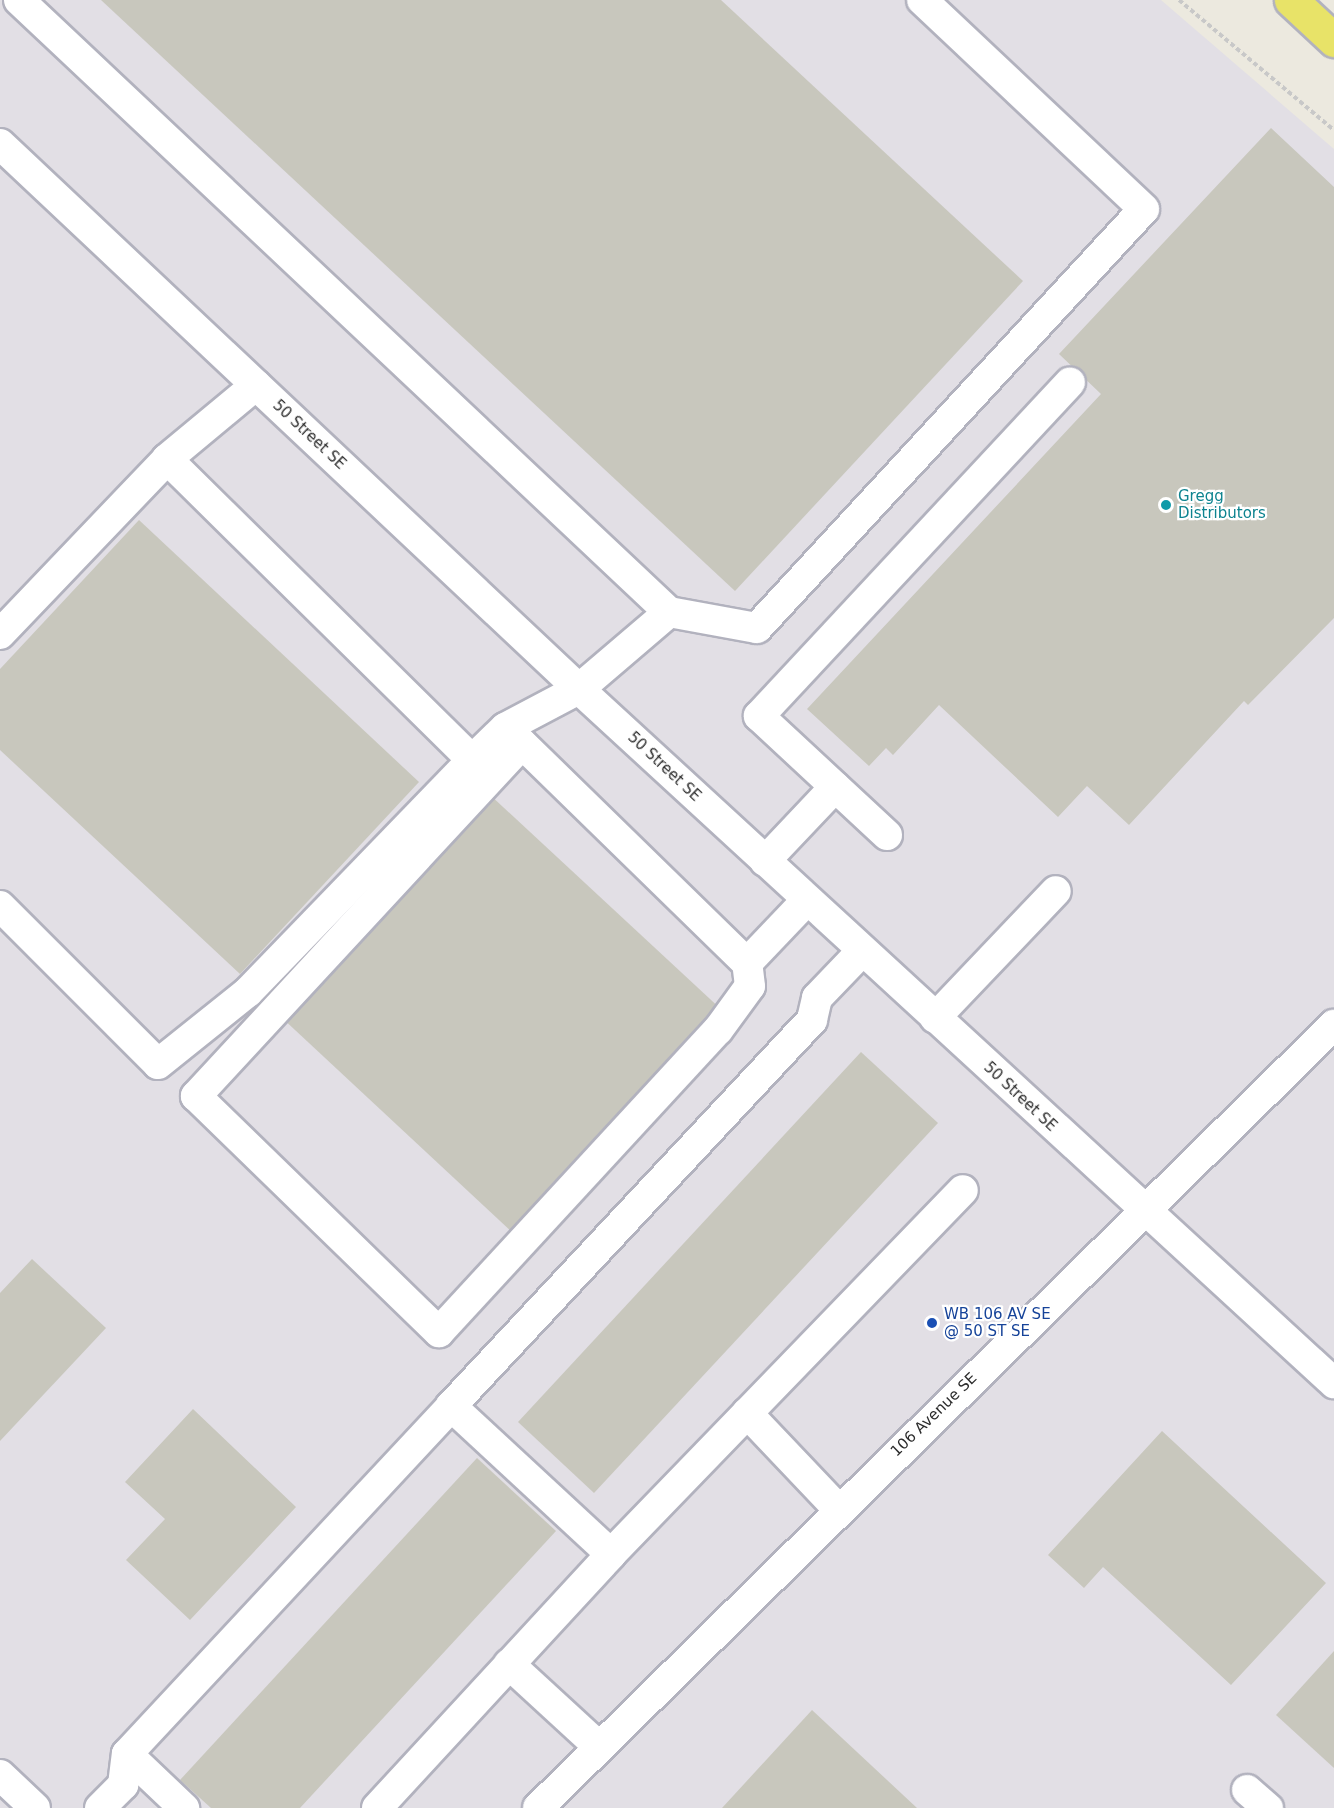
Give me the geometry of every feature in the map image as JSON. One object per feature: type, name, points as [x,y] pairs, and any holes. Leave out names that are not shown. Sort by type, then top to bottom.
[{"type":"main road","points":[[1291,0],[1334,40]]},
{"type":"street","points":[[19,0],[669,612],[757,628],[1144,209],[922,0]]},
{"type":"street","name":"50 Street SE","points":[[0,144],[579,689],[1144,1211],[1334,1383]]},
{"type":"street","points":[[887,835],[759,716],[1070,382]]},
{"type":"street","points":[[0,634],[167,459],[256,385]]},
{"type":"street","points":[[167,459],[472,759]]},
{"type":"street","points":[[0,906],[158,1064],[248,992],[472,759],[514,736],[579,689],[669,612]]},
{"type":"street","points":[[514,736],[747,963],[750,986],[718,1030],[439,1332],[196,1096],[514,736]]},
{"type":"street","points":[[765,861],[835,787]]},
{"type":"street","points":[[935,1018],[1056,891]]},
{"type":"street","points":[[747,963],[807,900]]},
{"type":"street","points":[[100,1808],[123,1785],[127,1754],[812,1020],[817,998],[862,951]]},
{"type":"street","name":"106 Avenue SE","points":[[538,1808],[597,1745],[1334,1025]]},
{"type":"street","points":[[377,1808],[611,1554],[963,1190]]},
{"type":"street","points":[[451,1406],[611,1554]]},
{"type":"street","points":[[747,1413],[838,1509]]},
{"type":"street","points":[[509,1664],[597,1745]]},
{"type":"street","points":[[127,1754],[184,1808]]},
{"type":"path","points":[[1179,0],[1334,130]]},
{"type":"shaded area","points":[[0,0],[1161,0],[1334,149],[1334,1808],[0,1808]]},
{"type":"building","points":[[101,0],[721,0],[1023,281],[735,591]]},
{"type":"building","name":"Gregg Distributors","points":[[1271,128],[1334,187],[1334,618],[1248,705],[1244,701],[1129,825],[1087,786],[1058,817],[939,705],[893,755],[886,748],[869,766],[807,709],[1101,394],[1059,354]]},
{"type":"building","points":[[139,520],[419,782],[240,974],[0,750],[0,669]]},
{"type":"building","points":[[488,793],[724,1012],[515,1235],[280,1016]]},
{"type":"building","points":[[861,1052],[938,1123],[594,1493],[518,1422]]},
{"type":"building","points":[[32,1259],[106,1328],[0,1441],[0,1293]]},
{"type":"building","points":[[193,1409],[296,1507],[190,1620],[126,1560],[165,1519],[125,1482]]},
{"type":"building","points":[[1162,1431],[1326,1583],[1231,1685],[1103,1567],[1084,1588],[1048,1555]]},
{"type":"building","points":[[477,1458],[556,1531],[300,1808],[211,1808],[180,1780]]},
{"type":"building","points":[[1334,1651],[1334,1768],[1276,1715]]},
{"type":"building","points":[[812,1710],[917,1808],[722,1808]]},
{"type":"place","name":"Gregg Distributors","points":[[1166,505]]},
{"type":"place","name":"WB 106 AV SE @ 50 ST SE","points":[[932,1323]]}]
